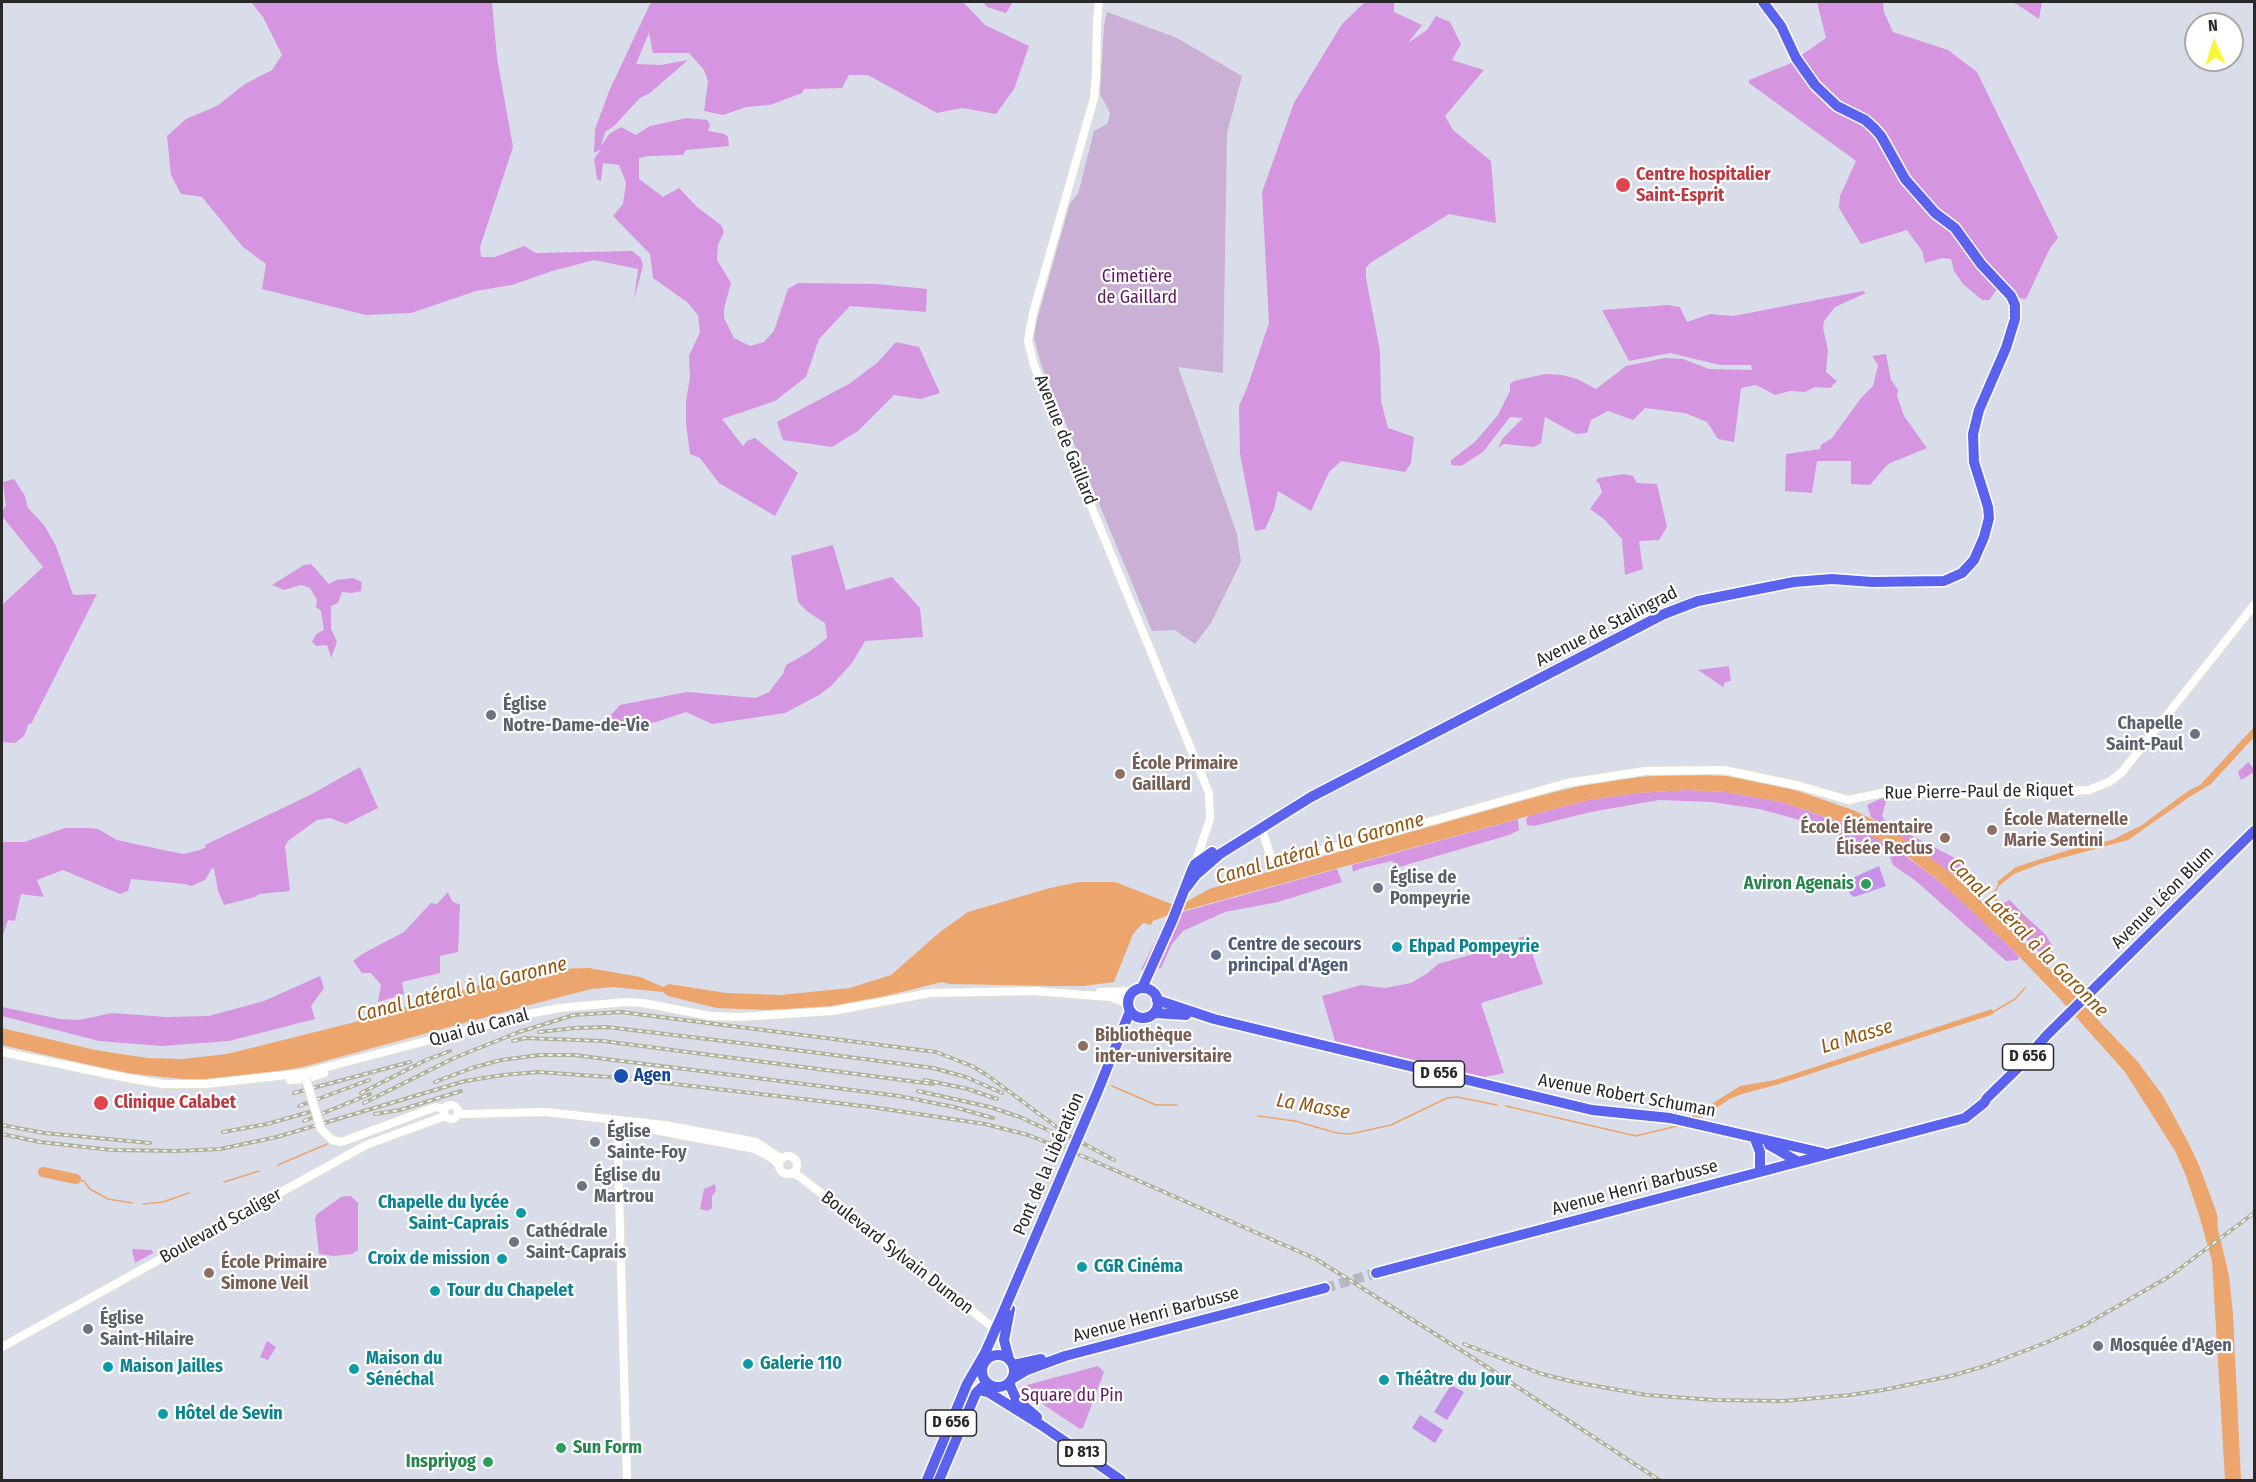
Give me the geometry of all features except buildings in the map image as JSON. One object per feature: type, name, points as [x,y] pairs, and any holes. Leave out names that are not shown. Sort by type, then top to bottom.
[{"type":"main road","name":"Avenue de Stalingrad","points":[[1195,870],[1311,797],[1664,614],[1698,601],[1794,582],[1832,579],[1872,582],[1944,581],[1962,573],[1974,560],[1989,518],[1974,462],[1973,434],[1979,410],[2006,348],[2015,320],[2015,305],[2011,296],[1981,264],[1955,228],[1935,213],[1905,179],[1881,136],[1874,128],[1837,106],[1815,85],[1796,58],[1781,26],[1763,2]]},
{"type":"main road","name":"Avenue de Stalingrad","points":[[1138,989],[1156,959],[1195,870],[1207,855],[1261,827]]},
{"type":"main road","name":"Avenue Léon Blum","points":[[2068,1015],[2254,831]]},
{"type":"main road","name":"Avenue de Stalingrad","points":[[1156,959],[1156,996]]},
{"type":"main road","points":[[1138,989],[1156,996],[1154,1013],[1141,1017],[1129,1007],[1130,996],[1138,989]]},
{"type":"main road","name":"Avenue Robert Schuman","points":[[1156,996],[1211,1018],[1592,1110],[1670,1118],[1826,1154]]},
{"type":"main road","name":"Pont de la Libération","points":[[1099,1094],[1129,1007]]},
{"type":"main road","name":"Avenue Robert Schuman","points":[[1154,1013],[1211,1018]]},
{"type":"main road","name":"Avenue Henri Barbusse","points":[[1376,1273],[1965,1118],[1979,1108],[2019,1068],[2068,1015]]},
{"type":"main road","name":"Pont de la Libération","points":[[1000,1330],[1099,1094],[1124,1039],[1141,1017]]},
{"type":"main road","name":"Avenue Henri Barbusse","points":[[1903,1134],[1908,1130],[1954,1116],[1987,1098]]},
{"type":"main road","points":[[1946,1124],[1954,1116]]},
{"type":"main road","points":[[1757,1139],[1760,1171]]},
{"type":"main road","name":"Avenue Robert Schuman","points":[[1757,1139],[1800,1160]]},
{"type":"main road","points":[[1794,1147],[1800,1160]]},
{"type":"main road","name":"Avenue Henri Barbusse","points":[[1010,1381],[1027,1370],[1065,1356],[1325,1288]]},
{"type":"main road","name":"D 656","points":[[927,1480],[967,1384],[1000,1330]]},
{"type":"main road","name":"D 656","points":[[1000,1330],[1010,1359]]},
{"type":"main road","points":[[995,1354],[1010,1359],[1010,1381],[1001,1387],[984,1387],[981,1372],[984,1358],[995,1354]]},
{"type":"main road","name":"Avenue Henri Barbusse","points":[[1010,1359],[1065,1356]]},
{"type":"main road","name":"D 813","points":[[1010,1381],[1016,1399],[1038,1418],[1041,1425]]},
{"type":"main road","name":"D 656","points":[[939,1480],[984,1387]]},
{"type":"main road","name":"D 813","points":[[984,1387],[988,1392],[1121,1480]]},
{"type":"street","name":"Avenue de Gaillard","points":[[1099,2],[1094,98],[1033,313],[1028,341],[1034,365],[1209,793],[1210,819],[1195,870]]},
{"type":"street","name":"Rue Pierre-Paul de Riquet","points":[[1261,827],[1271,858],[1281,861],[1567,783],[1608,775],[1677,770],[1724,770],[1764,777],[1848,800],[1887,792],[2007,795],[2089,790],[2109,782],[2122,772],[2254,605]]},
{"type":"street","points":[[1207,855],[1210,819]]},
{"type":"street","points":[[1064,993],[1138,989]]},
{"type":"street","name":"Quai du Canal","points":[[305,1076],[323,1070],[325,1067],[548,1010],[626,1002],[698,1014],[739,1017],[832,1011],[930,993],[1037,991],[1064,993]]},
{"type":"street","points":[[1064,993],[1111,997],[1129,1007]]},
{"type":"street","points":[[2,1052],[127,1078],[162,1083],[206,1084],[305,1076],[357,1060]]},
{"type":"street","points":[[305,1076],[321,1129],[332,1140],[341,1142],[436,1107],[453,1119],[458,1113],[545,1112],[617,1125],[651,1124],[756,1142],[780,1162],[783,1173],[796,1173],[796,1162],[793,1158],[786,1156],[780,1162]]},
{"type":"street","name":"Boulevard Scaliger","points":[[2,1347],[366,1145],[445,1112]]},
{"type":"street","points":[[637,1124],[644,1128],[755,1149],[780,1162]]},
{"type":"street","points":[[617,1125],[627,1480]]},
{"type":"street","name":"Boulevard Sylvain Dumon","points":[[796,1173],[1000,1330]]},
{"type":"green space","points":[[251,2],[492,2],[497,58],[513,147],[480,247],[481,257],[495,257],[524,246],[536,253],[632,251],[641,258],[643,266],[634,299],[638,269],[594,260],[512,285],[476,291],[411,313],[366,315],[262,289],[266,264],[243,247],[202,197],[181,194],[171,175],[167,136],[186,119],[217,106],[245,84],[272,70],[282,55],[263,17]]},
{"type":"green space","points":[[651,2],[963,2],[985,25],[1029,46],[1014,89],[996,114],[962,108],[937,113],[868,75],[849,75],[842,88],[804,89],[802,93],[770,105],[746,107],[723,115],[704,111],[708,81],[704,70],[689,53],[653,53],[649,33],[636,64],[661,65],[688,60],[650,93],[640,98],[614,126],[605,132],[601,146],[609,134],[621,127],[636,135],[650,126],[687,118],[707,120],[710,125],[708,131],[725,134],[728,137],[729,146],[686,150],[683,155],[639,158],[639,179],[663,197],[679,188],[697,207],[721,225],[724,232],[718,245],[717,260],[731,283],[724,318],[734,338],[750,346],[764,342],[774,331],[788,289],[798,283],[877,284],[927,289],[926,312],[850,306],[819,339],[806,377],[775,401],[722,419],[743,446],[747,441],[755,438],[798,473],[775,516],[719,483],[700,458],[690,454],[686,401],[690,377],[689,356],[700,332],[698,315],[687,302],[653,278],[650,254],[613,216],[623,204],[626,183],[619,165],[603,163],[601,181],[597,179],[594,159],[601,149],[594,153],[595,129],[610,89]]},
{"type":"green space","points":[[983,2],[1013,2],[1006,13],[987,7]]},
{"type":"green space","points":[[1365,2],[1394,2],[1394,12],[1422,25],[1408,43],[1427,30],[1436,16],[1450,22],[1461,44],[1452,60],[1484,70],[1445,116],[1453,130],[1491,161],[1496,223],[1449,214],[1370,263],[1366,268],[1380,351],[1381,401],[1388,428],[1414,437],[1411,463],[1405,472],[1341,461],[1329,472],[1311,511],[1278,491],[1274,509],[1265,529],[1255,531],[1240,454],[1239,406],[1269,323],[1262,192],[1294,103],[1342,24]]},
{"type":"green space","points":[[1817,2],[1883,2],[1884,12],[1893,32],[1948,50],[1977,72],[2058,238],[2050,248],[2026,299],[2005,296],[1998,288],[1989,300],[1982,300],[1963,284],[1954,271],[1951,259],[1942,258],[1925,263],[1922,251],[1907,230],[1861,244],[1839,208],[1840,196],[1856,161],[1749,83],[1749,80],[1789,64],[1826,38]]},
{"type":"green space","points":[[2012,2],[2042,2],[2039,19],[2018,5]]},
{"type":"green space","name":"Cimetière de Gaillard","points":[[1107,12],[1177,38],[1242,76],[1227,133],[1223,373],[1178,367],[1237,534],[1241,562],[1211,623],[1195,644],[1175,630],[1152,631],[1041,364],[1034,338],[1035,327],[1070,203],[1078,194],[1094,131],[1107,124],[1109,118],[1110,113],[1100,94],[1104,25]]},
{"type":"green space","points":[[1863,291],[1866,293],[1835,307],[1824,321],[1823,328],[1828,350],[1826,372],[1837,381],[1830,388],[1815,387],[1805,392],[1790,391],[1775,395],[1756,385],[1741,388],[1734,442],[1718,439],[1707,422],[1685,413],[1645,408],[1633,420],[1608,411],[1591,420],[1587,433],[1576,434],[1545,417],[1541,443],[1534,447],[1504,444],[1498,448],[1503,438],[1523,418],[1510,417],[1483,452],[1461,466],[1451,465],[1451,460],[1475,442],[1498,415],[1510,391],[1510,384],[1514,381],[1545,374],[1562,375],[1577,379],[1596,389],[1626,366],[1665,358],[1683,359],[1709,369],[1752,370],[1751,365],[1720,365],[1670,353],[1629,361],[1602,310],[1668,305],[1680,307],[1687,322],[1710,314],[1733,316]]},
{"type":"green space","points":[[896,342],[919,347],[940,393],[921,399],[894,395],[858,431],[832,447],[783,440],[777,422],[849,384],[877,363]]},
{"type":"green space","points":[[1886,354],[1891,380],[1898,390],[1897,396],[1904,416],[1927,448],[1888,464],[1870,485],[1851,484],[1851,461],[1817,461],[1812,493],[1785,491],[1786,454],[1820,449],[1821,445],[1832,438],[1861,398],[1873,386],[1878,365],[1872,356]]},
{"type":"green space","points":[[1624,474],[1633,476],[1637,483],[1657,484],[1667,527],[1659,540],[1639,541],[1643,569],[1625,575],[1622,539],[1604,519],[1590,509],[1602,492],[1599,483],[1596,482],[1598,478]]},
{"type":"green space","points":[[14,479],[25,496],[28,508],[44,525],[56,546],[73,595],[97,594],[31,724],[29,723],[24,736],[15,743],[2,742],[2,605],[43,567],[2,516],[2,511],[6,506],[3,482]]},
{"type":"green space","points":[[833,545],[846,590],[892,577],[920,608],[923,637],[865,641],[852,663],[831,686],[785,713],[712,724],[686,712],[656,722],[620,728],[607,725],[608,718],[620,705],[687,692],[756,698],[769,692],[783,674],[786,665],[827,638],[825,623],[798,602],[791,556]]},
{"type":"green space","points":[[311,564],[329,584],[336,580],[353,578],[362,582],[361,591],[342,592],[338,603],[331,606],[331,629],[337,642],[331,658],[327,645],[316,646],[312,642],[316,634],[324,630],[321,611],[316,607],[317,600],[310,588],[301,585],[284,590],[272,585],[304,565]]},
{"type":"green space","points":[[1729,666],[1731,681],[1725,682],[1723,687],[1698,670]]},
{"type":"green space","points":[[2248,762],[2254,772],[2241,780],[2238,772]]},
{"type":"green space","points":[[360,767],[378,808],[346,824],[330,818],[317,820],[289,840],[285,846],[290,891],[259,894],[224,905],[212,868],[205,880],[192,886],[131,879],[128,891],[120,894],[63,870],[37,880],[44,897],[21,894],[15,921],[8,920],[2,938],[2,842],[24,842],[65,828],[87,828],[98,829],[117,840],[183,854],[200,850],[206,847],[205,845],[310,795]]},
{"type":"green space","points":[[1688,790],[1725,792],[1781,802],[1851,826],[1886,845],[1878,851],[1800,820],[1759,809],[1712,802],[1659,800],[1591,812],[1534,826],[1527,825],[1528,816],[1588,800],[1637,793]]},
{"type":"green space","points":[[1887,798],[1882,816],[1887,823],[1955,858],[1978,879],[1973,878],[1967,882],[1951,873],[1871,817],[1867,805]]},
{"type":"green space","points":[[1518,819],[1519,830],[1509,835],[1399,867],[1392,861],[1353,872],[1352,865]]},
{"type":"green space","points":[[1895,848],[1944,885],[2011,948],[2019,957],[2018,960],[2006,961],[1916,881],[1893,865],[1888,851]]},
{"type":"green space","points":[[1337,869],[1342,882],[1278,902],[1225,912],[1183,931],[1172,944],[1161,968],[1141,970],[1168,916]]},
{"type":"green space","points":[[448,892],[452,901],[460,905],[458,952],[440,956],[440,973],[402,982],[404,994],[378,1002],[381,985],[371,973],[362,973],[353,961],[404,932],[431,903],[437,904]]},
{"type":"green space","points":[[2010,900],[2045,934],[2052,945],[2046,951],[2039,952],[2000,913],[2000,905]]},
{"type":"green space","points":[[1526,936],[1543,984],[1481,1003],[1504,1073],[1484,1077],[1335,1041],[1322,996],[1361,985],[1385,988],[1411,983],[1438,964],[1519,941],[1518,938]]},
{"type":"green space","points":[[320,976],[324,988],[311,1006],[315,1019],[229,1041],[162,1046],[99,1041],[2,1016],[2,1007],[60,1019],[79,1020],[112,1013],[167,1017],[209,1016],[264,1001]]},
{"type":"green space","points":[[715,1184],[716,1191],[712,1196],[712,1208],[708,1211],[700,1209],[704,1189]]},
{"type":"green space","points":[[351,1196],[358,1203],[358,1250],[352,1254],[334,1256],[319,1254],[315,1219],[317,1214],[341,1197]]},
{"type":"green space","points":[[133,1249],[152,1250],[153,1253],[135,1263]]},
{"type":"green space","points":[[267,1341],[276,1347],[268,1360],[260,1357]]},
{"type":"green space","name":"Square du Pin","points":[[1098,1366],[1104,1372],[1083,1428],[1080,1429],[1026,1393],[1027,1385]]},
{"type":"shaded area","points":[[2254,727],[2254,737],[2211,784],[2128,840],[2040,864],[2014,874],[2000,885],[1997,882],[2016,867],[2072,849],[2112,840],[2142,825],[2188,791],[2200,785]]},
{"type":"shaded area","points":[[1689,774],[1727,776],[1792,789],[1853,810],[1878,822],[1951,873],[2018,936],[2138,1062],[2163,1096],[2188,1142],[2217,1214],[2218,1229],[2229,1276],[2233,1314],[2241,1480],[2225,1480],[2212,1261],[2199,1215],[2175,1151],[2125,1072],[2011,948],[1944,885],[1903,853],[1850,825],[1781,802],[1725,792],[1688,790],[1637,793],[1588,800],[1528,816],[1171,914],[1153,921],[1151,925],[1143,923],[1133,934],[1114,982],[1083,986],[1052,986],[942,982],[849,1005],[765,1010],[717,1008],[668,996],[663,992],[613,987],[591,989],[303,1067],[260,1075],[206,1079],[125,1073],[2,1045],[2,1028],[95,1050],[148,1058],[182,1059],[227,1054],[363,1020],[486,983],[555,969],[589,968],[640,977],[663,987],[669,984],[726,993],[780,995],[850,988],[891,975],[940,932],[968,912],[1050,888],[1079,882],[1115,882],[1174,905],[1186,902],[1209,889],[1514,802],[1588,784],[1637,777]]},
{"type":"shaded area","name":"Aviron Agenais","points":[[1879,866],[1886,886],[1854,897],[1850,894],[1846,881]]},
{"type":"shaded area","points":[[1992,1009],[1994,1014],[1742,1094],[1701,1118],[1691,1117],[1740,1086],[1775,1080]]},
{"type":"shaded area","points":[[1451,1385],[1464,1392],[1447,1420],[1434,1412]]},
{"type":"shaded area","points":[[1420,1415],[1443,1430],[1435,1443],[1412,1428]]},
{"type":"waterway","name":"Canal Latéral à la Garonne","points":[[2000,883],[1994,893],[1996,900],[2021,916],[2026,925],[2055,956]]},
{"type":"waterway","name":"La Masse","points":[[1993,1012],[2015,999],[2025,988]]},
{"type":"waterway","name":"La Masse","points":[[1112,1086],[1156,1105],[1177,1105]]},
{"type":"waterway","name":"La Masse","points":[[1258,1116],[1295,1121],[1337,1133],[1350,1134],[1391,1125],[1447,1098],[1457,1097],[1497,1105]]},
{"type":"waterway","name":"La Masse","points":[[1506,1106],[1636,1136],[1677,1126]]},
{"type":"waterway","name":"La Masse","points":[[278,1165],[327,1144]]},
{"type":"waterway","name":"La Masse","points":[[224,1182],[259,1171]]},
{"type":"waterway","name":"La Masse","points":[[43,1172],[76,1179]]},
{"type":"waterway","name":"La Masse","points":[[76,1179],[84,1181],[90,1189],[108,1199],[132,1203]]},
{"type":"waterway","name":"La Masse","points":[[143,1204],[163,1202],[189,1193]]},
{"type":"tunnel","points":[[1325,1288],[1376,1273]]},
{"type":"railway","points":[[364,1103],[454,1058],[519,1032],[574,1015],[621,1012],[936,1052],[972,1066],[987,1075],[1070,1137]]},
{"type":"railway","points":[[539,1032],[607,1027],[933,1068],[966,1077],[1002,1093]]},
{"type":"railway","points":[[513,1041],[525,1038],[603,1041],[933,1084]]},
{"type":"railway","points":[[361,1093],[426,1060],[450,1051]]},
{"type":"railway","points":[[435,1082],[501,1060],[540,1055],[574,1055],[899,1096],[954,1107],[993,1118]]},
{"type":"railway","points":[[294,1093],[410,1062]]},
{"type":"railway","points":[[2,1134],[40,1142],[112,1150],[220,1149],[277,1137],[465,1081],[538,1072],[623,1078],[871,1107],[985,1124],[1028,1135],[1087,1158],[1316,1259],[1478,1361],[1659,1480]]},
{"type":"railway","points":[[299,1106],[369,1080]]},
{"type":"railway","points":[[925,1080],[968,1089],[997,1099]]},
{"type":"railway","points":[[375,1114],[400,1110],[461,1091]]},
{"type":"railway","points":[[918,1091],[990,1107],[1020,1117],[1052,1132]]},
{"type":"railway","points":[[304,1121],[370,1094]]},
{"type":"railway","points":[[223,1132],[267,1124],[313,1111]]},
{"type":"railway","points":[[2,1125],[44,1133],[150,1143]]},
{"type":"railway","points":[[1064,1133],[1114,1160]]},
{"type":"railway","points":[[1464,1344],[1542,1374],[1646,1395],[1714,1400],[1784,1401],[1883,1390],[1951,1376],[1985,1366],[2083,1326],[2170,1276],[2254,1213]]},
{"type":"place","name":"Centre hospitalier Saint-Esprit","points":[[1623,185]]},
{"type":"place","name":"Église Notre-Dame-de-Vie","points":[[491,715]]},
{"type":"place","name":"Chapelle Saint-Paul","points":[[2195,734]]},
{"type":"place","name":"École Primaire Gaillard","points":[[1120,774]]},
{"type":"place","name":"École Maternelle Marie Sentini","points":[[1992,830]]},
{"type":"place","name":"École Élémentaire Élisée Reclus","points":[[1945,838]]},
{"type":"place","name":"Aviron Agenais","points":[[1866,884]]},
{"type":"place","name":"Église de Pompeyrie","points":[[1378,888]]},
{"type":"place","name":"Ehpad Pompeyrie","points":[[1397,947]]},
{"type":"place","name":"Centre de secours principal d'Agen","points":[[1216,955]]},
{"type":"place","name":"Bibliothèque inter-universitaire","points":[[1083,1046]]},
{"type":"place","name":"Agen","points":[[621,1076]]},
{"type":"place","name":"Clinique Calabet","points":[[101,1103]]},
{"type":"place","name":"Église Sainte-Foy","points":[[595,1142]]},
{"type":"place","name":"Église du Martrou","points":[[582,1186]]},
{"type":"place","name":"Chapelle du lycée Saint-Caprais","points":[[521,1213]]},
{"type":"place","name":"Cathédrale Saint-Caprais","points":[[514,1242]]},
{"type":"place","name":"Croix de mission","points":[[502,1259]]},
{"type":"place","name":"CGR Cinéma","points":[[1082,1267]]},
{"type":"place","name":"École Primaire Simone Veil","points":[[209,1273]]},
{"type":"place","name":"Tour du Chapelet","points":[[435,1291]]},
{"type":"place","name":"Église Saint-Hilaire","points":[[88,1329]]},
{"type":"place","name":"Mosquée d'Agen","points":[[2098,1346]]},
{"type":"place","name":"Galerie 110","points":[[748,1364]]},
{"type":"place","name":"Maison Jailles","points":[[108,1367]]},
{"type":"place","name":"Maison du Sénéchal","points":[[354,1369]]},
{"type":"place","name":"Théâtre du Jour","points":[[1384,1380]]},
{"type":"place","name":"Hôtel de Sevin","points":[[163,1414]]},
{"type":"place","name":"Sun Form","points":[[561,1448]]},
{"type":"place","name":"Inspriyog","points":[[488,1462]]}]
